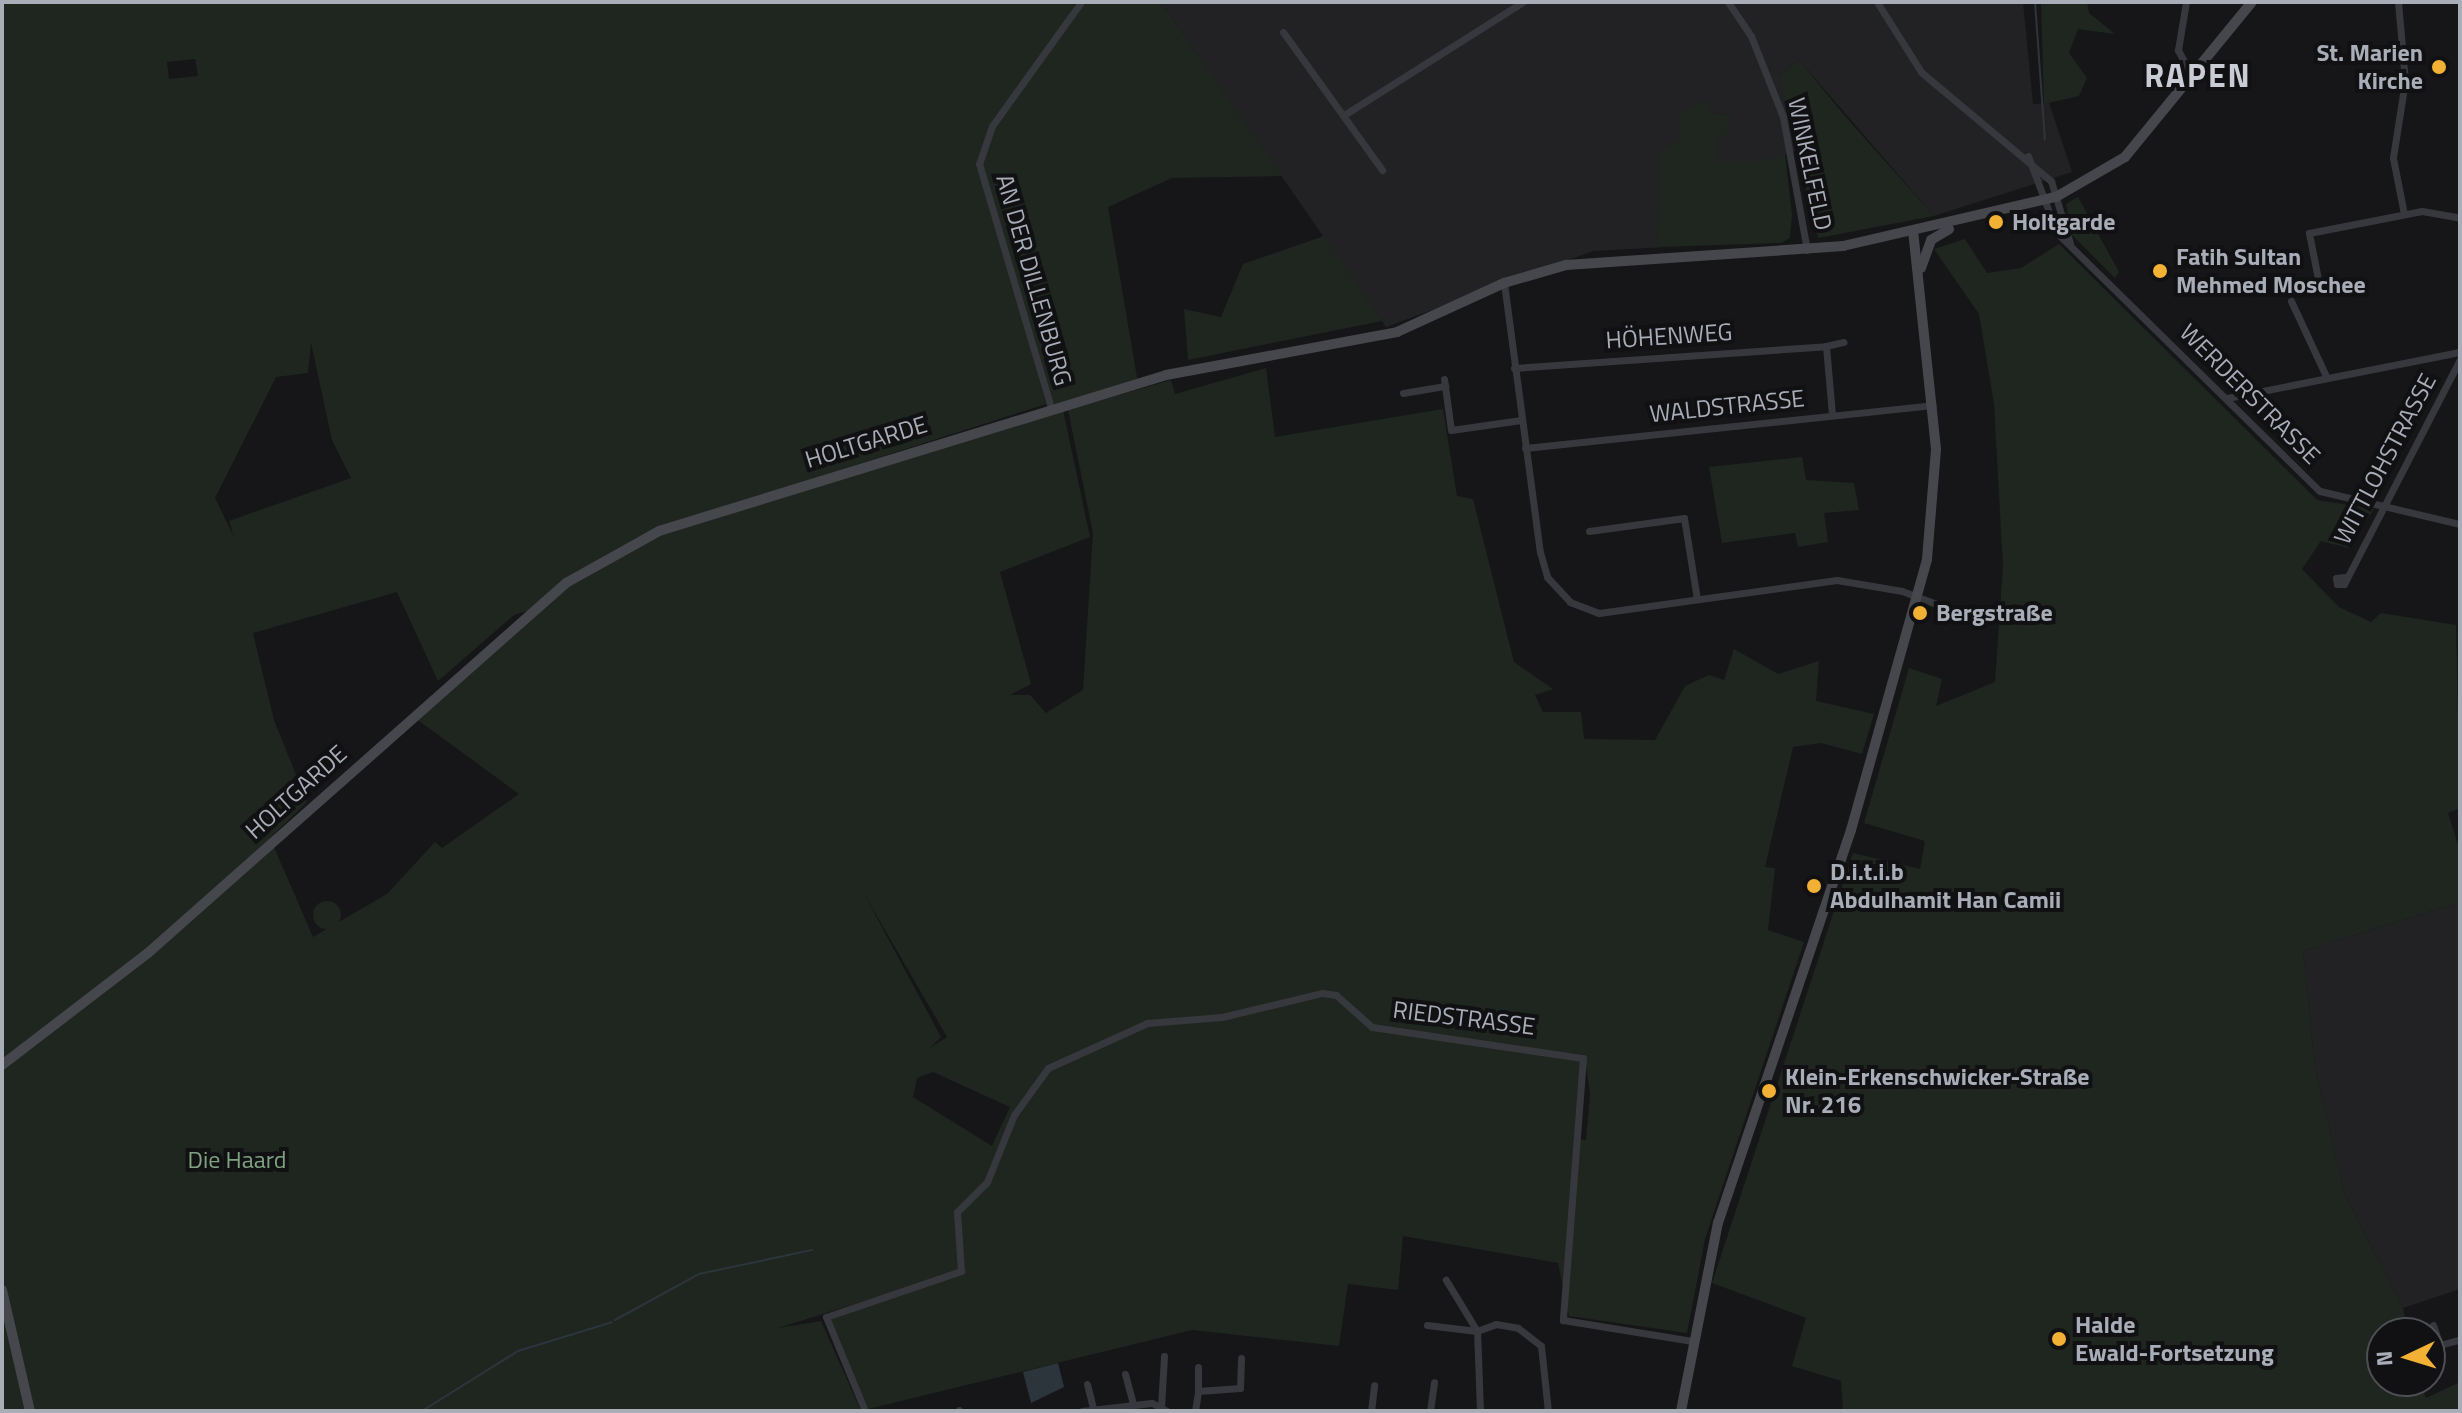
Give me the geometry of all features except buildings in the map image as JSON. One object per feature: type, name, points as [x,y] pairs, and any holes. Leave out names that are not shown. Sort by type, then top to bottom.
[{"type":"street","name":"AN DER DILLENBURG","points":[[1051,408],[979,164],[992,126],[1081,2]]},
{"type":"street","points":[[1344,115],[1523,2]]},
{"type":"street","name":"WINKELFELD","points":[[1728,2],[1751,36],[1783,117],[1807,250]]},
{"type":"street","name":"WERDERSTRASSE","points":[[1877,2],[1921,72],[2028,156],[2056,197],[2072,247]]},
{"type":"street","points":[[2186,2],[2178,50],[2192,76]]},
{"type":"street","points":[[1922,259],[1931,240],[1966,221],[2056,197],[2125,157],[2252,2]]},
{"type":"street","points":[[2398,2],[2405,81],[2393,158],[2404,214]]},
{"type":"street","points":[[1283,32],[1382,170]]},
{"type":"street","points":[[2028,156],[2040,202]]},
{"type":"street","name":"WERDERSTRASSE","points":[[2040,202],[2072,247],[2320,491],[2460,524]]},
{"type":"street","points":[[2318,279],[2309,233],[2404,214],[2460,218]]},
{"type":"street","name":"HOLTGARDE","points":[[2,1065],[148,953],[422,705],[598,562],[699,515],[1051,408],[1257,353],[1397,332],[1504,283],[1608,258],[1807,250],[1966,221]]},
{"type":"street","points":[[1916,231],[1922,259],[1920,283]]},
{"type":"street","points":[[1681,1411],[1692,1341],[1718,1223],[1821,925],[1919,596],[1935,488],[1933,405],[1916,231]]},
{"type":"street","points":[[1504,283],[1540,552],[1562,595],[1599,613],[1837,580],[1919,596],[1982,621]]},
{"type":"street","points":[[2291,301],[2326,376]]},
{"type":"street","name":"HÖHENWEG","points":[[1514,368],[1826,346],[1844,342]]},
{"type":"street","points":[[1826,346],[1832,415]]},
{"type":"street","points":[[2227,398],[2326,376],[2460,352]]},
{"type":"street","name":"WITTLOHSTRASSE","points":[[2345,577],[2460,359]]},
{"type":"street","points":[[1403,393],[1444,382],[1451,430],[1521,420]]},
{"type":"street","name":"WALDSTRASSE","points":[[1525,448],[1933,405]]},
{"type":"street","points":[[1589,531],[1684,518],[1697,599]]},
{"type":"street","name":"RIEDSTRASSE","points":[[865,1411],[827,1329],[826,1317],[961,1271],[957,1212],[987,1182],[1014,1115],[1048,1068],[1147,1023],[1222,1017],[1322,993],[1336,995],[1372,1027],[1583,1058],[1563,1320],[1692,1341]]},
{"type":"street","points":[[1446,1280],[1477,1331],[1480,1411]]},
{"type":"street","points":[[2,1290],[30,1411]]},
{"type":"street","points":[[1427,1325],[1477,1331],[1518,1328],[1541,1346],[1548,1411]]},
{"type":"street","points":[[1082,1411],[1133,1404],[1164,1409],[1164,1356]]},
{"type":"street","points":[[1198,1391],[1240,1388],[1241,1358]]},
{"type":"street","points":[[1195,1411],[1198,1367]]},
{"type":"street","points":[[1125,1374],[1133,1404]]},
{"type":"street","points":[[1430,1411],[1434,1382]]},
{"type":"street","points":[[1087,1384],[1093,1408]]},
{"type":"street","points":[[1371,1411],[1374,1385]]},
{"type":"shaded area","points":[[1161,2],[2023,2],[2033,104],[2049,103],[2072,172],[1934,216],[1799,60],[1779,75],[1801,149],[1765,161],[1717,161],[1717,137],[1730,115],[1711,113],[1681,139],[1657,247],[1741,243],[1593,251],[1386,327]]},
{"type":"shaded area","points":[[2460,902],[2460,1289],[2403,1308],[2345,1195],[2315,1068],[2303,951]]},
{"type":"shaded area","points":[[1058,1363],[1064,1387],[1031,1403],[1023,1372]]},
{"type":"green space","name":"Die Haard","points":[[2,2],[1077,2],[1029,77],[1085,2],[1161,2],[1282,176],[1172,178],[1108,207],[1138,383],[1062,405],[1090,537],[1000,572],[1031,684],[1010,695],[1030,695],[1046,713],[1083,690],[1093,533],[1068,410],[1171,380],[1175,394],[1266,368],[1275,437],[1443,409],[1457,496],[1473,499],[1514,662],[1553,689],[1535,695],[1543,712],[1581,712],[1584,739],[1655,740],[1685,686],[1709,675],[1724,680],[1734,649],[1778,674],[1819,661],[1816,701],[1874,714],[1862,754],[1821,743],[1793,747],[1765,867],[1775,868],[1768,930],[1804,942],[1705,1239],[1687,1333],[1569,1316],[1558,1263],[1403,1236],[1398,1290],[1348,1284],[1339,1346],[1192,1330],[868,1409],[829,1323],[833,1318],[964,1270],[778,1328],[821,1321],[861,1411],[2,1411]],"holes":[[[195,59],[198,76],[169,79],[167,62]],[[1002,246],[1051,407],[818,477],[1046,404]],[[311,343],[332,440],[351,478],[229,521],[234,537],[215,498],[276,377],[308,373]],[[397,592],[438,681],[514,615],[533,609],[411,715],[519,794],[442,848],[435,842],[387,894],[313,937],[270,838],[307,802],[274,720],[253,633]],[[863,892],[947,1037],[930,1048],[941,1037]],[[1585,1057],[1590,1094],[1586,1140],[1579,1139]],[[933,1072],[1010,1107],[992,1146],[913,1097],[917,1078]]]},
{"type":"green space","points":[[2041,2],[2087,2],[2089,13],[2115,34],[2078,29],[2069,53],[2087,78],[2079,96],[2044,104]]},
{"type":"green space","points":[[1799,60],[1934,216],[1818,238],[1779,75]]},
{"type":"green space","points":[[1707,99],[1711,113],[1730,115],[1727,135],[1717,137],[1717,161],[1764,161],[1785,153],[1792,214],[1790,238],[1781,243],[1657,247],[1660,153],[1681,139],[1679,114]]},
{"type":"green space","points":[[2078,197],[2119,272],[2115,278],[2072,235],[2066,204]]},
{"type":"green space","points":[[1324,236],[1382,321],[1188,360],[1184,309],[1221,317],[1243,264]]},
{"type":"green space","points":[[1965,239],[1987,273],[2021,268],[2059,244],[2317,500],[2374,509],[2348,548],[2321,541],[2302,569],[2339,607],[2371,622],[2381,613],[2456,625],[2460,808],[2448,813],[2460,851],[2460,902],[2303,951],[2315,1068],[2345,1195],[2405,1317],[2366,1317],[2366,1397],[2446,1397],[2446,1389],[2460,1382],[2460,1411],[1843,1411],[1841,1381],[1792,1366],[1806,1318],[1712,1283],[1853,853],[1920,869],[1925,841],[1864,823],[1909,668],[1942,679],[1936,706],[1995,682],[2003,567],[1994,404],[1979,314],[1934,249]]},
{"type":"green space","points":[[1802,457],[1806,480],[1854,483],[1859,510],[1824,513],[1828,542],[1798,547],[1795,533],[1722,543],[1709,467]]},
{"type":"green space","points":[[327,901],[337,905],[341,915],[337,925],[327,929],[317,925],[313,915],[317,905]]},
{"type":"waterway","points":[[2035,2],[2045,140]]},
{"type":"waterway","points":[[615,1320],[699,1274],[812,1250]]},
{"type":"waterway","points":[[422,1411],[518,1351],[612,1322]]},
{"type":"place","name":"St. Marien Kirche","points":[[2439,67]]},
{"type":"place","name":"Holtgarde","points":[[1996,222]]},
{"type":"place","name":"Fatih Sultan Mehmed Moschee","points":[[2160,271]]},
{"type":"place","name":"Bergstraße","points":[[1920,613]]},
{"type":"place","name":"D.i.t.i.b Abdulhamit Han Camii","points":[[1814,886]]},
{"type":"place","name":"Klein-Erkenschwicker-Straße Nr. 216","points":[[1769,1091]]},
{"type":"place","name":"Halde Ewald-Fortsetzung","points":[[2059,1339]]},
{"type":"district","name":"RAPEN","points":[[2198,75]]}]
